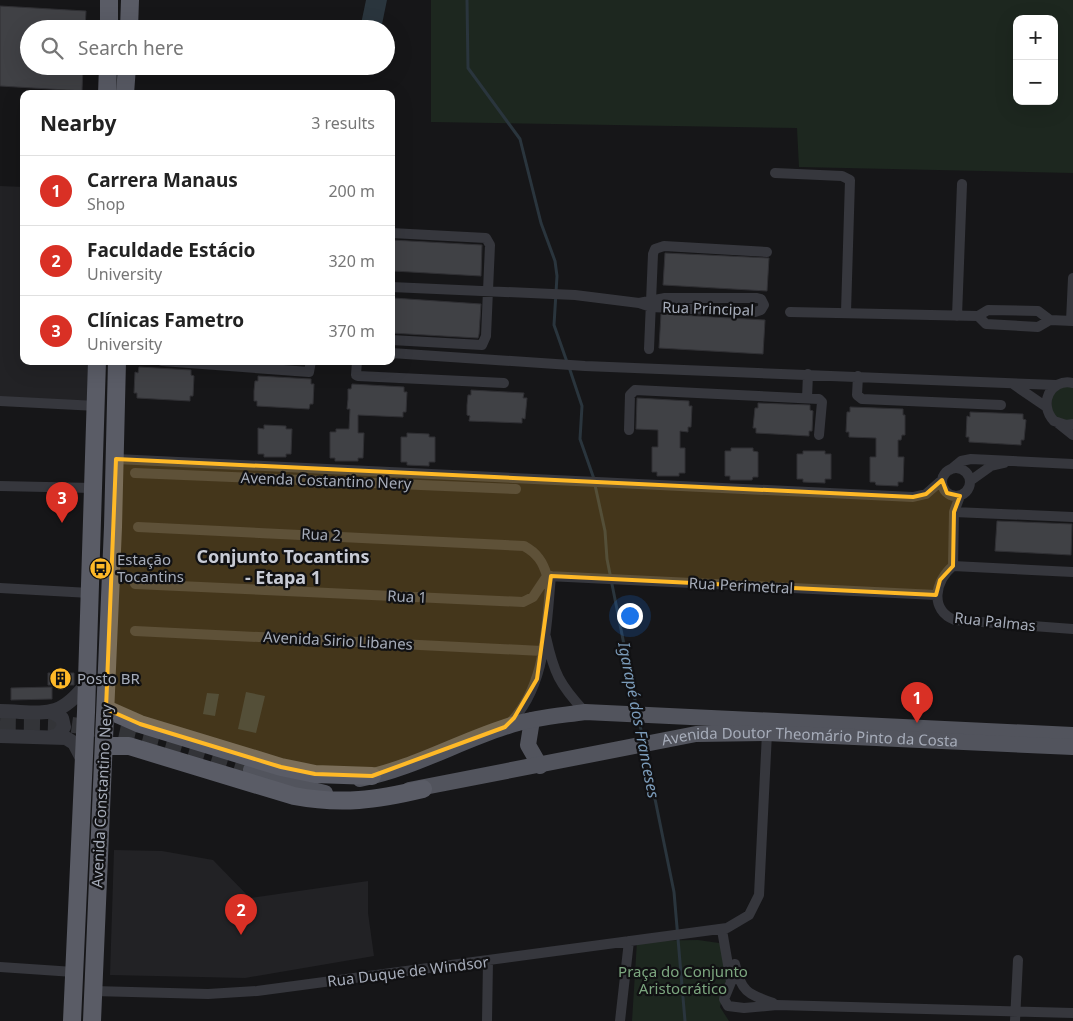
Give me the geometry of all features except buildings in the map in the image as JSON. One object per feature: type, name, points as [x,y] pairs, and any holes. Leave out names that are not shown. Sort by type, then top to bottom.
[{"type":"highway","points":[[109,0],[109,20]]},
{"type":"highway","points":[[129,20],[130,0]]},
{"type":"highway","points":[[107,90],[108,75]]},
{"type":"highway","points":[[125,90],[126,75]]},
{"type":"highway","name":"Avenida Constantino Nery","points":[[72,1021],[84,764],[97,365]]},
{"type":"highway","name":"Avenida Constantino Nery","points":[[92,1021],[120,365]]},
{"type":"highway","points":[[106,709],[140,724],[281,767],[315,774],[372,776]]},
{"type":"highway","points":[[104,750],[110,746],[129,746],[294,796],[318,800],[362,801],[423,789]]},
{"type":"main road","name":"Avenida Doutor Theomário Pinto da Costa","points":[[1073,734],[665,714],[585,712],[532,720],[505,727],[417,762],[372,776],[345,781],[324,781],[251,770],[278,781],[319,792],[368,794],[423,789],[669,738],[728,732],[1073,747]]},
{"type":"main road","points":[[532,720],[528,745],[540,766]]},
{"type":"street","points":[[775,173],[842,176],[850,180],[846,312]]},
{"type":"street","points":[[957,316],[962,184]]},
{"type":"street","points":[[395,233],[486,238],[490,245],[486,336],[482,345],[395,340]]},
{"type":"street","points":[[651,303],[653,254],[655,249],[664,246],[767,252]]},
{"type":"street","points":[[978,316],[986,324],[1038,327],[1050,320],[1072,321],[1073,278]]},
{"type":"street","name":"Rua Principal","points":[[395,287],[575,295],[639,303],[757,298],[761,299],[764,305],[762,310],[755,312],[651,303]]},
{"type":"street","name":"Rua Principal","points":[[649,349],[651,303]]},
{"type":"street","points":[[790,312],[978,316],[988,310],[1038,311],[1050,320]]},
{"type":"street","points":[[395,353],[585,366],[1056,385],[1073,383]]},
{"type":"street","points":[[215,365],[309,372],[310,365]]},
{"type":"street","points":[[357,365],[356,374],[358,376],[504,383]]},
{"type":"street","points":[[807,398],[808,374]]},
{"type":"street","points":[[858,376],[857,396],[862,399],[1001,405]]},
{"type":"street","points":[[1013,383],[1046,406]]},
{"type":"street","points":[[1056,385],[1046,398],[1046,406],[1050,417],[1073,435]]},
{"type":"street","points":[[629,430],[630,395],[635,390],[807,398],[821,401],[819,435]]},
{"type":"street","points":[[0,401],[96,406]]},
{"type":"street","points":[[1058,424],[1073,424]]},
{"type":"street","points":[[116,459],[603,480],[918,497],[930,492],[961,461],[972,459],[1073,464]]},
{"type":"street","points":[[936,595],[940,580],[953,566],[954,512],[960,496],[968,490],[970,481],[991,466],[1007,462]]},
{"type":"street","points":[[950,470],[963,470],[970,481]]},
{"type":"street","name":"Avenda Costantino Nery","points":[[135,473],[516,489]]},
{"type":"street","points":[[942,480],[946,493],[960,496]]},
{"type":"street","points":[[0,486],[93,488]]},
{"type":"street","points":[[954,512],[1073,517]]},
{"type":"street","name":"Rua 2","points":[[138,527],[524,546],[537,556],[549,576]]},
{"type":"street","points":[[953,566],[1073,572]]},
{"type":"street","points":[[505,727],[514,718],[533,690],[545,632],[549,576]]},
{"type":"street","name":"Rua Perimetral","points":[[549,576],[936,595]]},
{"type":"street","name":"Rua 1","points":[[135,584],[523,602],[533,597],[549,576]]},
{"type":"street","points":[[0,588],[90,593]]},
{"type":"street","name":"Rua Palmas","points":[[936,595],[943,612],[955,620],[1073,628]]},
{"type":"street","name":"Avenida Sirio Libanes","points":[[134,631],[542,650]]},
{"type":"street","points":[[545,632],[555,673],[562,685],[585,712]]},
{"type":"street","points":[[53,713],[66,706],[87,682]]},
{"type":"street","points":[[0,711],[53,713],[62,718],[64,727],[58,735],[51,737]]},
{"type":"street","name":"Rua Duque de Windsor","points":[[93,991],[229,994],[725,929],[749,915],[759,895],[767,733]]},
{"type":"street","points":[[0,736],[66,738],[74,744],[84,764]]},
{"type":"street","points":[[725,929],[738,979],[743,989],[751,995],[777,1005]]},
{"type":"street","points":[[725,929],[731,982],[724,999],[728,1006],[744,1008],[777,1005],[1015,1016],[1073,1013]]},
{"type":"street","points":[[620,1021],[629,941]]},
{"type":"street","points":[[1015,1016],[1018,960]]},
{"type":"street","points":[[487,1021],[488,961]]},
{"type":"street","points":[[0,967],[74,972]]},
{"type":"highlighted area","points":[[116,459],[913,497],[926,494],[942,480],[947,493],[960,496],[954,512],[953,566],[940,580],[936,595],[551,576],[537,679],[514,718],[505,727],[372,776],[315,774],[281,767],[140,724],[106,709]]},
{"type":"shaded area","points":[[366,0],[387,0],[383,20],[362,20]]},
{"type":"shaded area","points":[[0,186],[20,187],[20,365],[89,365],[88,401],[0,398]]},
{"type":"shaded area","points":[[246,692],[265,696],[256,733],[238,729]]},
{"type":"shaded area","points":[[207,693],[219,694],[215,716],[203,714]]},
{"type":"shaded area","points":[[114,850],[162,851],[213,860],[250,898],[368,881],[368,913],[374,956],[245,978],[110,975]]},
{"type":"green space","points":[[431,0],[1073,0],[1073,173],[799,167],[797,128],[431,122]]},
{"type":"green space","points":[[1063,387],[1073,387],[1073,422],[1063,423],[1051,413],[1052,393]]},
{"type":"green space","name":"Praça do Conjunto Aristocrático","points":[[698,940],[719,943],[725,947],[734,982],[722,999],[720,1007],[729,1021],[632,1021],[637,941]]},
{"type":"waterway","name":"Igarapé dos Franceses","points":[[467,0],[468,68],[520,139],[541,223],[555,261],[557,276],[554,325],[567,362]]},
{"type":"waterway","name":"Igarapé dos Franceses","points":[[569,367],[582,406],[580,439],[594,479]]},
{"type":"waterway","name":"Igarapé dos Franceses","points":[[595,485],[605,531],[607,559],[637,710]]},
{"type":"waterway","name":"Igarapé dos Franceses","points":[[639,721],[643,739]]},
{"type":"waterway","name":"Igarapé dos Franceses","points":[[645,750],[674,892],[685,1021]]},
{"type":"tunnel","points":[[0,722],[49,723],[89,727],[182,749],[251,770]]},
{"type":"place","name":"Clínicas Fametro","points":[[62,523]]},
{"type":"place","name":"Estação Tocantins","points":[[101,569]]},
{"type":"place","name":"Posto BR","points":[[61,679]]},
{"type":"place","name":"Carrera Manaus","points":[[917,723]]},
{"type":"place","name":"Faculdade Estácio","points":[[241,935]]},
{"type":"district","name":"Conjunto Tocantins - Etapa 1","points":[[283,567]]}]
